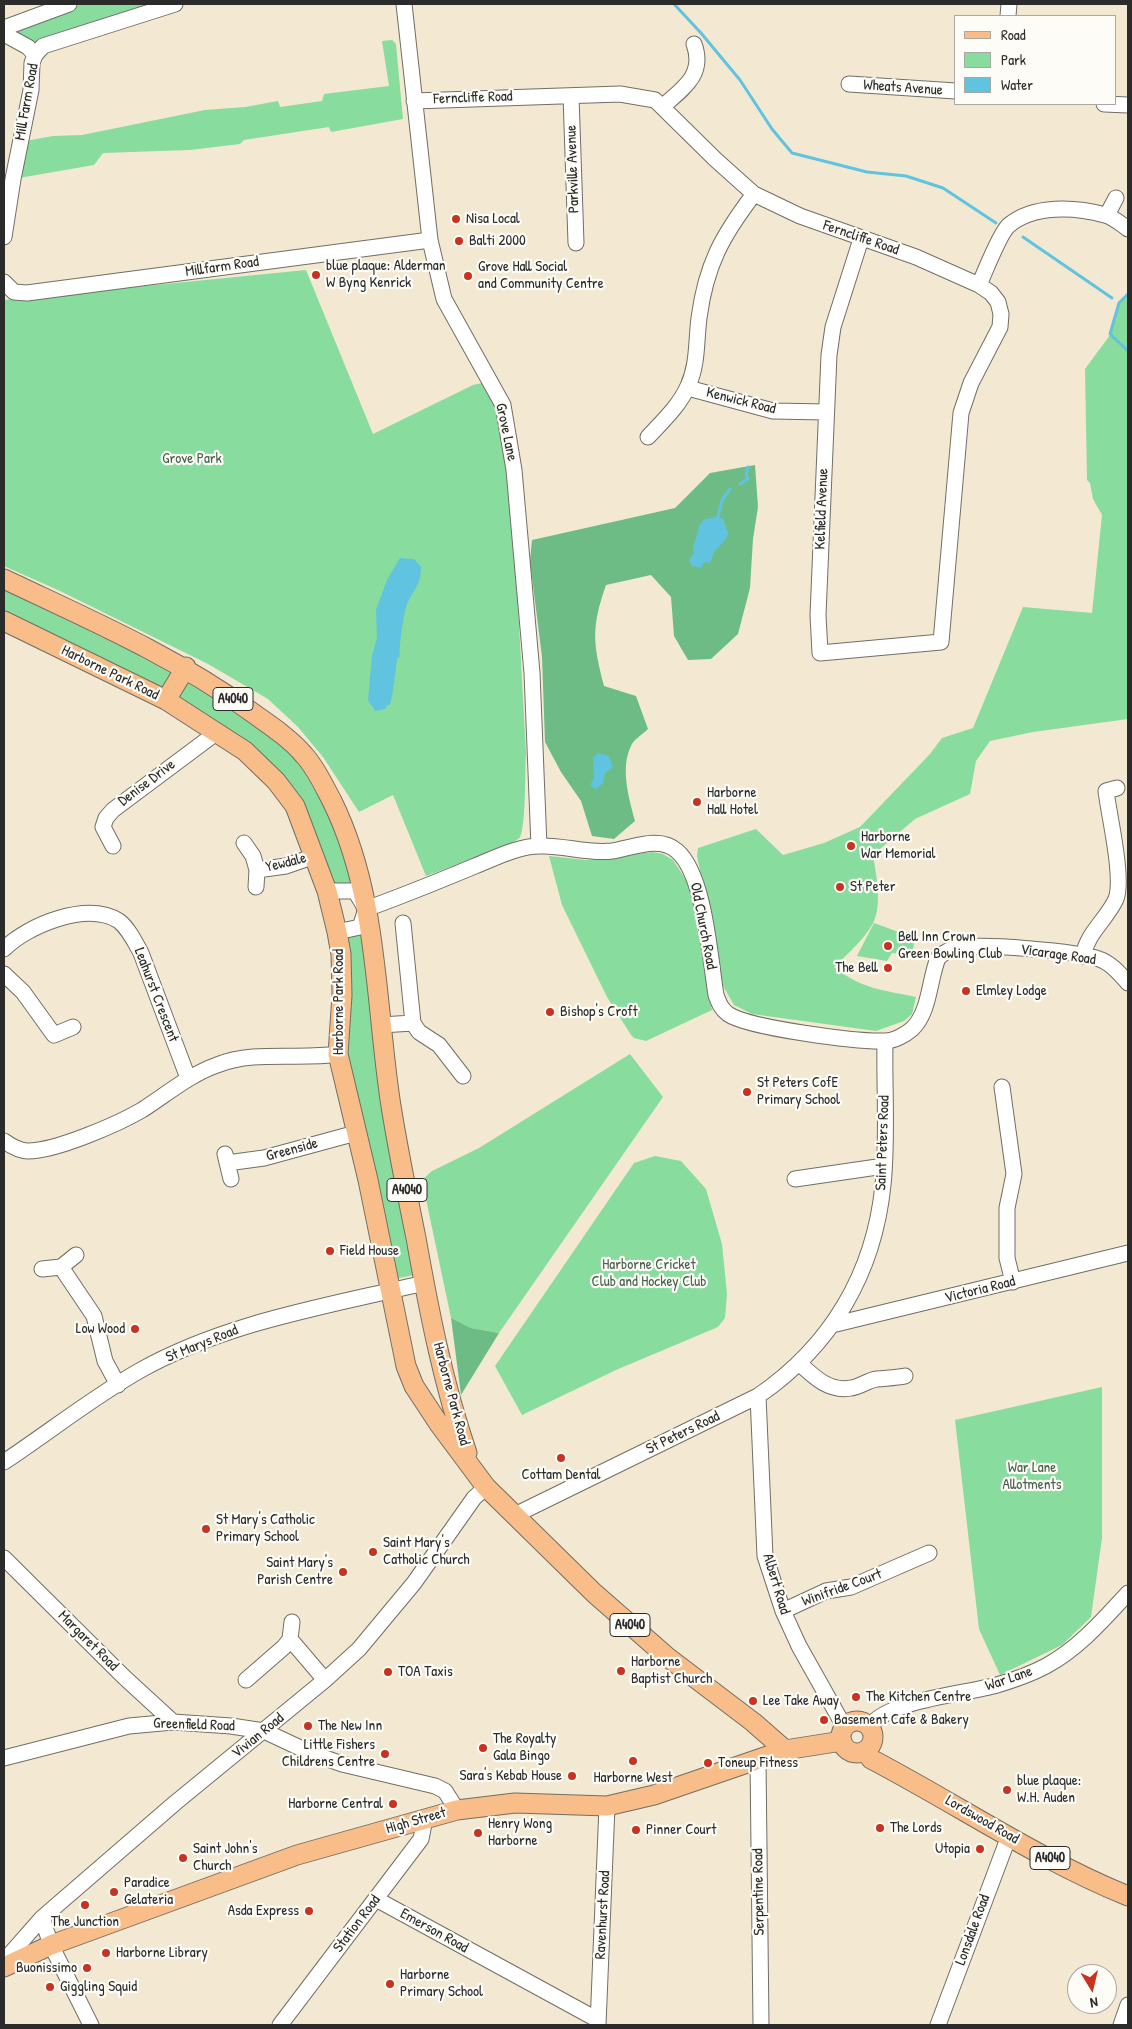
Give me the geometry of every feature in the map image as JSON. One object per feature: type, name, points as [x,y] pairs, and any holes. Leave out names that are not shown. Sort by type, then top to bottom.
[{"type":"main road","name":"Harborne Park Road","points":[[4,579],[142,644],[186,668],[268,725],[304,755],[322,782],[338,813],[353,852],[366,909],[374,950],[394,1128],[441,1365],[472,1467]]},
{"type":"main road","name":"Harborne Park Road","points":[[4,621],[166,700],[245,751],[276,781],[295,806],[327,891],[337,932],[341,954],[342,996],[338,1054],[392,1290],[406,1366],[414,1386],[439,1424],[486,1487],[591,1590],[666,1656],[753,1722],[784,1750]]},
{"type":"main road","points":[[166,700],[186,668]]},
{"type":"main road","points":[[857,1721],[869,1727],[873,1739],[866,1751],[851,1752],[843,1734],[857,1721]]},
{"type":"main road","name":"High Street","points":[[4,1967],[51,1945],[297,1855],[457,1810],[515,1803],[607,1806],[654,1795],[784,1750],[843,1734]]},
{"type":"main road","name":"Lordswood Road","points":[[866,1751],[871,1759],[1009,1836],[1092,1881],[1128,1896]]},
{"type":"street","points":[[4,28],[33,10],[69,4]]},
{"type":"street","name":"Mill Farm Road","points":[[4,237],[13,179],[31,90],[35,55],[43,46],[175,4]]},
{"type":"street","name":"Grove Lane","points":[[404,4],[430,240],[444,299],[503,405],[514,470],[523,554],[532,673],[539,846]]},
{"type":"street","name":"Mill Farm Road","points":[[4,34],[28,47],[35,55]]},
{"type":"street","points":[[663,106],[691,82],[700,51]]},
{"type":"street","name":"Wheats Avenue","points":[[849,84],[954,91]]},
{"type":"street","name":"Ferncliffe Road","points":[[414,101],[492,96],[620,94],[654,100],[663,106],[716,160],[754,194],[800,216],[916,257],[979,285],[991,293],[998,302],[1001,314],[1000,327],[971,383],[961,413],[946,571],[944,634]]},
{"type":"street","name":"Parkville Avenue","points":[[571,96],[576,243]]},
{"type":"street","points":[[648,437],[688,388],[696,364],[699,318],[708,274],[725,233],[754,194]]},
{"type":"street","points":[[1107,215],[1116,198]]},
{"type":"street","points":[[979,285],[1007,227],[1025,216],[1046,210],[1074,210],[1107,215],[1128,229]]},
{"type":"street","name":"Kelfield Avenue","points":[[861,239],[833,327],[826,412],[818,615],[820,653],[941,642],[944,634]]},
{"type":"street","name":"Millfarm Road","points":[[9,287],[27,293],[430,240]]},
{"type":"street","name":"Kenwick Road","points":[[688,388],[773,411],[826,412]]},
{"type":"street","name":"Denise Drive","points":[[112,846],[103,827],[106,818],[113,810],[216,733]]},
{"type":"street","points":[[1084,956],[1085,946],[1112,907],[1120,886],[1105,790]]},
{"type":"street","name":"Yewdale","points":[[244,843],[253,856],[257,870],[256,887]]},
{"type":"street","name":"Old Church Road","points":[[366,909],[513,851],[539,846],[594,852],[654,843],[667,845],[677,850],[691,868],[698,886],[716,995],[722,1008],[737,1019],[766,1026],[885,1041]]},
{"type":"street","name":"Yewdale","points":[[257,870],[286,866],[315,856]]},
{"type":"street","points":[[327,891],[355,891],[366,909],[360,927],[337,932]]},
{"type":"street","name":"Leahurst Crescent","points":[[4,949],[26,932],[46,922],[76,914],[100,914],[119,922],[132,935],[141,953],[188,1078]]},
{"type":"street","points":[[402,923],[413,1023],[419,1032],[439,1045],[464,1076]]},
{"type":"street","name":"Vicarage Road","points":[[885,1041],[902,1036],[919,1020],[938,958],[946,951],[974,946],[1084,956],[1099,959],[1116,969],[1128,983]]},
{"type":"street","points":[[4,974],[22,992],[54,1035],[74,1027]]},
{"type":"street","points":[[381,1025],[413,1023]]},
{"type":"street","name":"Saint Peters Road","points":[[832,1325],[852,1292],[874,1235],[881,1203],[884,1166],[885,1041]]},
{"type":"street","points":[[4,1141],[14,1148],[27,1151],[49,1148],[108,1126],[140,1110],[188,1078],[218,1064],[243,1059],[338,1054]]},
{"type":"street","points":[[1002,1087],[1010,1111],[1014,1174],[1007,1208],[1007,1258],[1013,1282]]},
{"type":"street","name":"Greenside","points":[[231,1179],[226,1158],[264,1158],[356,1133]]},
{"type":"street","points":[[795,1179],[884,1166]]},
{"type":"street","name":"Victoria Road","points":[[832,1325],[1128,1253]]},
{"type":"street","points":[[42,1269],[61,1267],[76,1256]]},
{"type":"street","points":[[61,1267],[94,1316],[105,1361],[118,1385]]},
{"type":"street","name":"St Marys Road","points":[[4,1462],[140,1371],[185,1349],[236,1329],[424,1283]]},
{"type":"street","name":"St Peters Road","points":[[515,1515],[758,1396],[818,1345],[832,1325]]},
{"type":"street","points":[[799,1363],[817,1380],[837,1388],[851,1388],[876,1379],[905,1376]]},
{"type":"street","name":"Albert Road","points":[[758,1396],[765,1556],[783,1611],[843,1734]]},
{"type":"street","name":"Vivian Road","points":[[4,1961],[42,1918],[175,1803],[325,1680],[359,1649],[414,1583],[474,1498],[486,1487]]},
{"type":"street","name":"Winifride Court","points":[[783,1611],[826,1591],[851,1587],[929,1553]]},
{"type":"street","name":"Margaret Road","points":[[4,1558],[124,1677],[173,1722]]},
{"type":"street","name":"War Lane","points":[[869,1727],[874,1719],[918,1701],[997,1685],[1047,1665],[1078,1646],[1128,1593]]},
{"type":"street","points":[[246,1680],[284,1647],[290,1639],[292,1622]]},
{"type":"street","points":[[290,1639],[325,1680]]},
{"type":"street","name":"Greenfield Road","points":[[4,1758],[129,1726],[173,1722],[231,1726],[264,1731],[311,1753],[342,1764],[435,1786],[445,1791],[457,1810]]},
{"type":"street","name":"Serpentine Road","points":[[758,1760],[761,2025]]},
{"type":"street","name":"Ravenhurst Road","points":[[598,2022],[607,1806]]},
{"type":"street","name":"Station Road","points":[[280,2025],[422,1839],[425,1819]]},
{"type":"street","name":"Lonsdale Road","points":[[938,2025],[1009,1836]]},
{"type":"street","name":"Emerson Road","points":[[376,1899],[598,2022]]},
{"type":"street","points":[[42,1918],[51,1945],[91,2025]]},
{"type":"street","points":[[1121,2025],[1128,2005]]},
{"type":"green space","points":[[82,4],[162,4],[36,44],[29,42],[12,29]]},
{"type":"green space","points":[[392,40],[396,44],[403,119],[331,132],[329,127],[244,140],[240,144],[190,150],[103,153],[94,165],[13,179],[20,142],[53,136],[82,135],[205,110],[245,107],[278,101],[280,107],[322,101],[324,94],[389,86],[382,41]]},
{"type":"green space","name":"Grove Park","points":[[306,270],[373,434],[473,385],[482,383],[497,404],[512,495],[526,753],[522,831],[520,837],[510,845],[426,876],[393,795],[359,812],[323,757],[298,727],[268,699],[208,664],[60,591],[4,566],[4,300]]},
{"type":"green space","points":[[1128,294],[1128,719],[1033,732],[990,741],[976,761],[970,794],[915,819],[873,855],[878,897],[874,921],[862,939],[834,967],[854,980],[873,988],[916,997],[912,1014],[904,1021],[876,1031],[752,1014],[734,1005],[723,986],[697,856],[698,848],[756,829],[783,855],[824,843],[860,827],[930,754],[942,738],[973,728],[1023,607],[1092,613],[1102,515],[1093,499],[1090,483],[1087,480],[1085,369],[1110,335],[1119,303]]},
{"type":"green space","points":[[755,465],[758,507],[753,539],[750,588],[738,634],[711,659],[688,660],[674,636],[671,597],[651,575],[606,585],[598,613],[595,636],[604,686],[636,696],[648,729],[632,744],[626,764],[630,803],[635,821],[614,839],[592,836],[581,801],[561,772],[545,742],[542,657],[530,561],[532,540],[675,508],[710,473]]},
{"type":"green space","points":[[4,590],[188,679],[243,713],[297,760],[336,826],[354,885],[331,886],[301,805],[155,690],[4,611]]},
{"type":"green space","points":[[653,852],[663,854],[673,860],[690,886],[712,1010],[646,1041],[634,1038],[631,1035],[607,997],[562,905],[549,856],[586,860]]},
{"type":"green space","name":"Bell Inn Crown Green Bowling Club","points":[[874,923],[915,938],[912,955],[892,953],[887,961],[857,956]]},
{"type":"green space","points":[[351,935],[360,935],[367,941],[414,1275],[394,1279],[343,1058],[343,942]]},
{"type":"green space","points":[[630,1054],[663,1097],[499,1333],[471,1328],[451,1318],[422,1180],[432,1171],[479,1148]]},
{"type":"green space","name":"Harborne Cricket Club and Hockey Club","points":[[655,1156],[681,1161],[706,1189],[722,1244],[727,1294],[725,1318],[718,1327],[616,1370],[522,1415],[495,1366],[634,1163]]},
{"type":"green space","points":[[451,1318],[471,1328],[499,1333],[461,1395]]},
{"type":"green space","name":"War Lane Allotments","points":[[1102,1387],[1102,1538],[1091,1617],[1062,1645],[1000,1675],[979,1629],[955,1420]]},
{"type":"water","points":[[718,517],[723,519],[728,533],[726,539],[714,552],[710,563],[704,562],[701,568],[692,566],[689,560],[694,553],[693,549],[700,524],[704,520]]},
{"type":"water","points":[[400,558],[414,559],[421,567],[421,574],[405,610],[400,640],[400,657],[397,659],[390,705],[387,705],[385,709],[375,711],[368,700],[372,656],[377,638],[376,610],[387,580]]},
{"type":"water","points":[[598,753],[609,756],[613,767],[605,773],[603,783],[596,789],[590,786],[594,777],[593,758]]},
{"type":"waterway","points":[[674,4],[740,80],[772,129],[792,153],[867,172],[906,176],[943,188],[996,223]]},
{"type":"waterway","points":[[1023,237],[1112,298]]},
{"type":"waterway","points":[[1128,294],[1119,303],[1110,334],[1128,351]]},
{"type":"waterway","points":[[740,484],[748,479],[746,474],[748,467]]},
{"type":"waterway","points":[[718,517],[722,500],[730,489]]},
{"type":"place","name":"Nisa Local","points":[[456,219]]},
{"type":"place","name":"Balti 2000","points":[[459,241]]},
{"type":"place","name":"blue plaque: Alderman W Byng Kenrick","points":[[316,275]]},
{"type":"place","name":"Grove Hall Social and Community Centre","points":[[468,276]]},
{"type":"place","name":"Harborne Hall Hotel","points":[[697,802]]},
{"type":"place","name":"Harborne War Memorial","points":[[851,846]]},
{"type":"place","name":"St Peter","points":[[840,887]]},
{"type":"place","name":"Bell Inn Crown Green Bowling Club","points":[[888,946]]},
{"type":"place","name":"The Bell","points":[[888,968]]},
{"type":"place","name":"Elmley Lodge","points":[[966,991]]},
{"type":"place","name":"Bishop's Croft","points":[[550,1012]]},
{"type":"place","name":"St Peters CofE Primary School","points":[[747,1092]]},
{"type":"place","name":"Field House","points":[[330,1251]]},
{"type":"place","name":"Low Wood","points":[[135,1329]]},
{"type":"place","name":"Cottam Dental","points":[[561,1458]]},
{"type":"place","name":"St Mary's Catholic Primary School","points":[[206,1529]]},
{"type":"place","name":"Saint Mary's Catholic Church","points":[[373,1552]]},
{"type":"place","name":"Saint Mary's Parish Centre","points":[[343,1572]]},
{"type":"place","name":"Harborne Baptist Church","points":[[621,1671]]},
{"type":"place","name":"TOA Taxis","points":[[388,1672]]},
{"type":"place","name":"The Kitchen Centre","points":[[856,1697]]},
{"type":"place","name":"Lee Take Away","points":[[753,1701]]},
{"type":"place","name":"Basement Cafe & Bakery","points":[[824,1720]]},
{"type":"place","name":"The New Inn","points":[[308,1726]]},
{"type":"place","name":"The Royalty Gala Bingo","points":[[483,1748]]},
{"type":"place","name":"Little Fishers Childrens Centre","points":[[385,1754]]},
{"type":"place","name":"Harborne West","points":[[633,1761]]},
{"type":"place","name":"Toneup Fitness","points":[[708,1763]]},
{"type":"place","name":"Sara's Kebab House","points":[[572,1776]]},
{"type":"place","name":"blue plaque: W.H. Auden","points":[[1007,1790]]},
{"type":"place","name":"Harborne Central","points":[[393,1804]]},
{"type":"place","name":"The Lords","points":[[880,1828]]},
{"type":"place","name":"Pinner Court","points":[[636,1830]]},
{"type":"place","name":"Henry Wong Harborne","points":[[478,1833]]},
{"type":"place","name":"Utopia","points":[[980,1849]]},
{"type":"place","name":"Saint John's Church","points":[[183,1858]]},
{"type":"place","name":"Paradice Gelateria","points":[[114,1892]]},
{"type":"place","name":"The Junction","points":[[85,1905]]},
{"type":"place","name":"Asda Express","points":[[309,1911]]},
{"type":"place","name":"Harborne Library","points":[[106,1953]]},
{"type":"place","name":"Buonissimo","points":[[87,1968]]},
{"type":"place","name":"Harborne Primary School","points":[[390,1984]]},
{"type":"place","name":"Giggling Squid","points":[[50,1987]]}]
